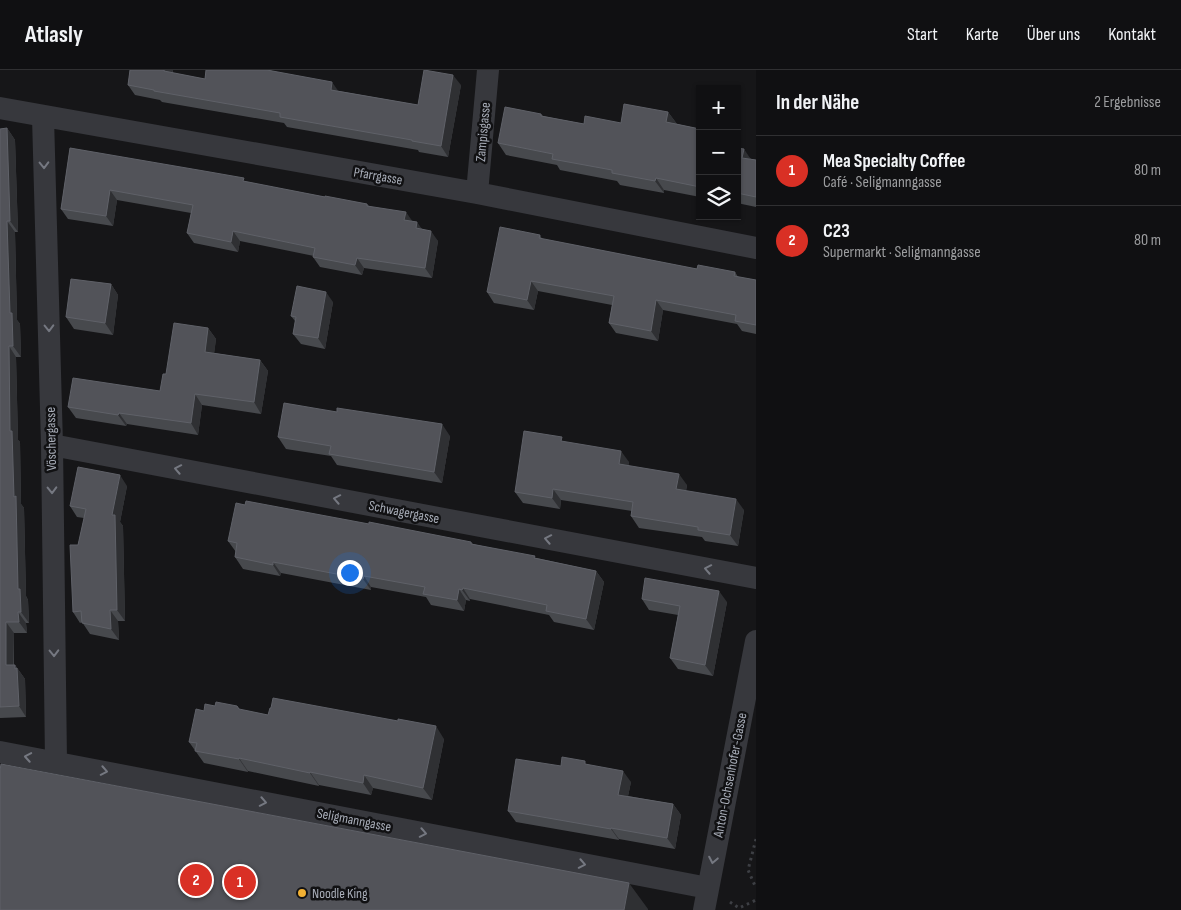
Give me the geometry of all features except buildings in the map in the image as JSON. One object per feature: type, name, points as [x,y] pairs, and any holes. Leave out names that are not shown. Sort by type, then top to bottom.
[{"type":"street","name":"Zampisgasse","points":[[477,193],[488,70]]},
{"type":"street","name":"Pfarrgasse","points":[[0,108],[477,193],[756,248]]},
{"type":"street","name":"Vöschergasse","points":[[43,117],[52,445],[56,762]]},
{"type":"street","name":"Schwagergasse","points":[[52,445],[756,578]]},
{"type":"street","name":"Anton-Ochsenhofer-Gasse","points":[[704,910],[756,641]]},
{"type":"street","name":"Seligmanngasse","points":[[0,752],[708,888]]},
{"type":"path","points":[[756,839],[748,870],[756,888]]},
{"type":"place","name":"C23","points":[[196,880]]},
{"type":"place","name":"Mea Specialty Coffee","points":[[240,882]]},
{"type":"place","name":"Noodle King","points":[[302,893]]}]
